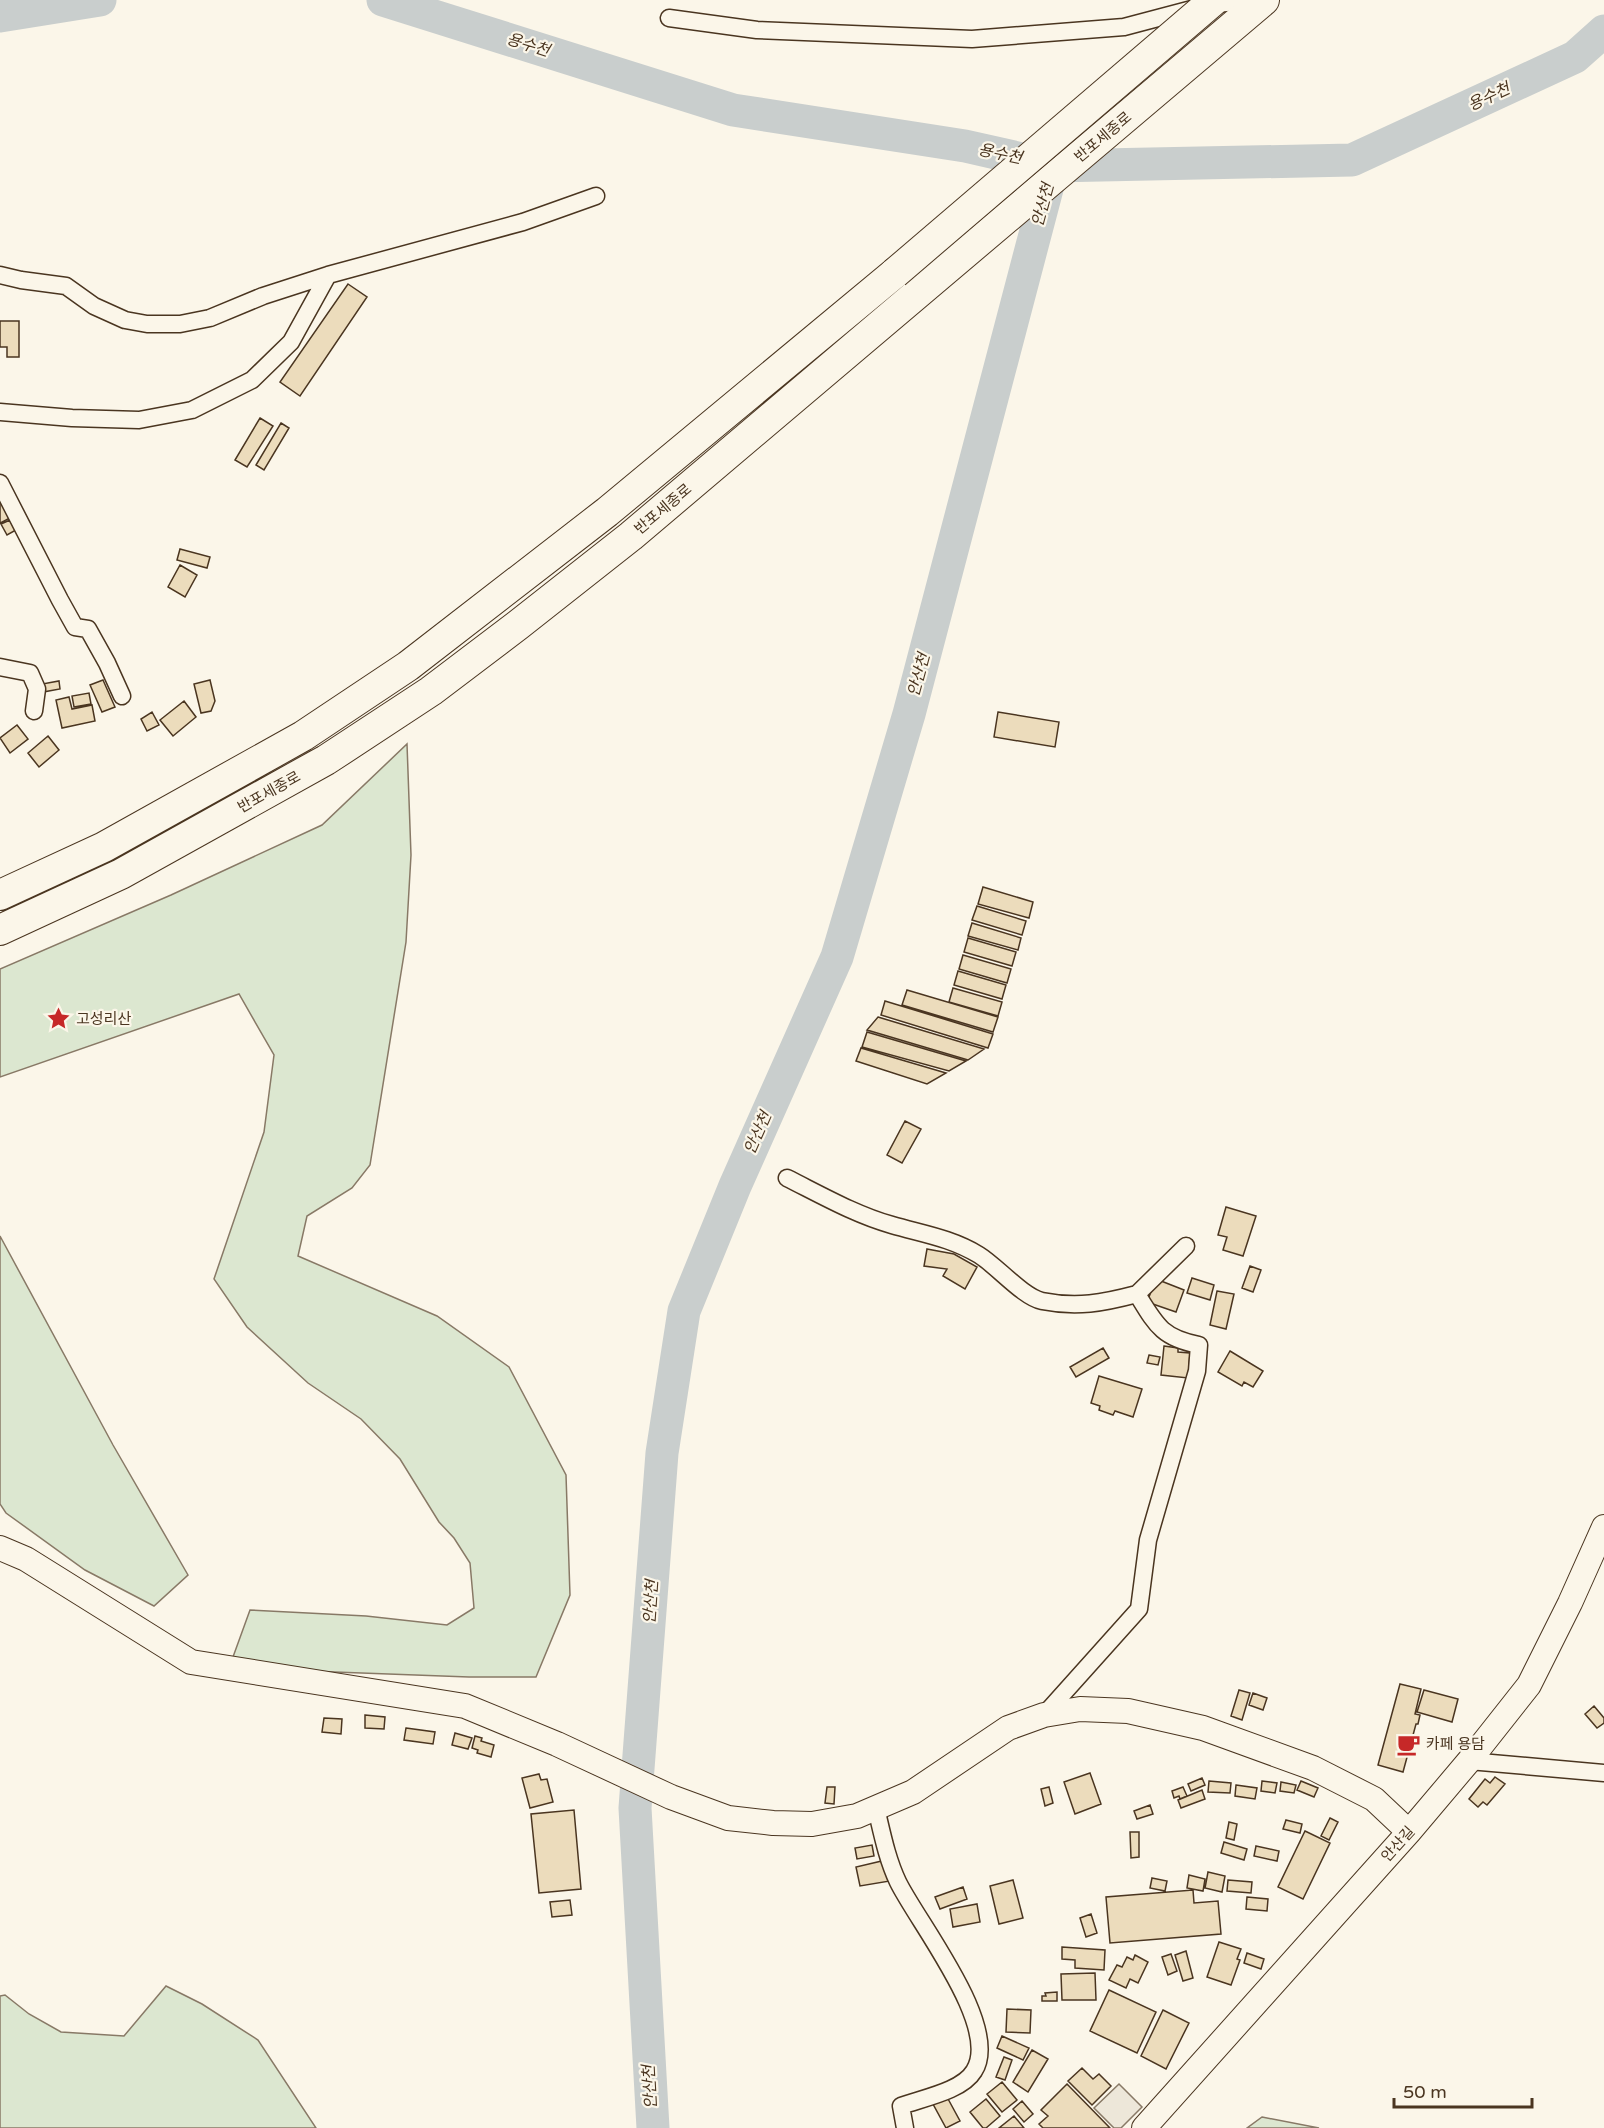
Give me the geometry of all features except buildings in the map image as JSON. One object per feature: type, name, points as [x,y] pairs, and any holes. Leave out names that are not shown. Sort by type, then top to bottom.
[{"type":"highway","name":"반포세종로","points":[[0,895],[104,847],[303,736],[408,666],[607,512],[895,273],[1214,0]]},
{"type":"highway","name":"반포세종로","points":[[0,930],[121,874],[275,789],[326,760],[431,690],[631,536],[1264,0]]},
{"type":"street","points":[[669,18],[757,30],[972,39],[1125,27],[1207,5],[1255,0]]},
{"type":"street","points":[[0,275],[66,286],[94,306],[125,320],[147,324],[180,324],[210,318],[263,296],[328,275],[523,222],[596,196]]},
{"type":"street","points":[[0,412],[72,418],[140,420],[192,410],[252,380],[291,342],[328,275]]},
{"type":"street","points":[[0,483],[75,627],[88,629],[122,696]]},
{"type":"street","points":[[0,667],[30,673],[37,689],[34,711]]},
{"type":"street","points":[[787,1178],[843,1206],[891,1225],[932,1234],[969,1249],[991,1263],[1038,1300],[1070,1305],[1101,1303],[1137,1294],[1186,1246]]},
{"type":"street","points":[[1044,1715],[1139,1609],[1148,1540],[1197,1371],[1200,1345],[1180,1341],[1166,1334],[1137,1294]]},
{"type":"street","name":"안산길","points":[[1144,2128],[1409,1832],[1529,1685],[1570,1603],[1604,1527]]},
{"type":"street","points":[[0,1548],[26,1559],[191,1662],[465,1706],[671,1797],[728,1818],[812,1824],[857,1816],[913,1792],[1008,1728],[1044,1715],[1080,1709],[1128,1711],[1203,1728],[1313,1768],[1374,1799],[1409,1832]]},
{"type":"street","points":[[1469,1761],[1604,1773]]},
{"type":"street","points":[[876,1808],[886,1853],[899,1883],[963,1993],[977,2028],[981,2054],[974,2072],[957,2087],[901,2106],[905,2128]]},
{"type":"green space","points":[[407,744],[411,855],[406,942],[370,1165],[352,1188],[307,1216],[298,1256],[437,1316],[509,1367],[566,1475],[570,1595],[536,1677],[469,1677],[229,1668],[250,1610],[366,1616],[447,1625],[474,1608],[470,1563],[454,1538],[439,1522],[400,1459],[361,1419],[308,1383],[247,1327],[214,1279],[264,1132],[274,1055],[239,994],[0,1077],[0,969],[171,895],[322,825]]},
{"type":"green space","points":[[0,1236],[113,1445],[188,1575],[154,1606],[85,1570],[6,1513],[0,1504]]},
{"type":"green space","points":[[166,1986],[202,2004],[258,2040],[316,2128],[0,2128],[0,1996],[5,1995],[29,2014],[61,2032],[124,2036]]},
{"type":"green space","points":[[1262,2117],[1319,2128],[1247,2128]]},
{"type":"shaded area","points":[[1119,2084],[1142,2107],[1121,2128],[1114,2128],[1094,2108]]},
{"type":"waterway","name":"용수천","points":[[0,16],[100,0]]},
{"type":"waterway","name":"용수천","points":[[383,0],[733,110],[965,146],[1053,166],[1352,160],[1575,57],[1604,31]]},
{"type":"waterway","name":"안산천","points":[[653,2128],[635,1808],[662,1453],[684,1311],[735,1186],[837,957],[909,714],[1053,166]]},
{"type":"place","name":"고성리산","points":[[58,1019]]},
{"type":"place","name":"카페 용담","points":[[1408,1744]]}]
